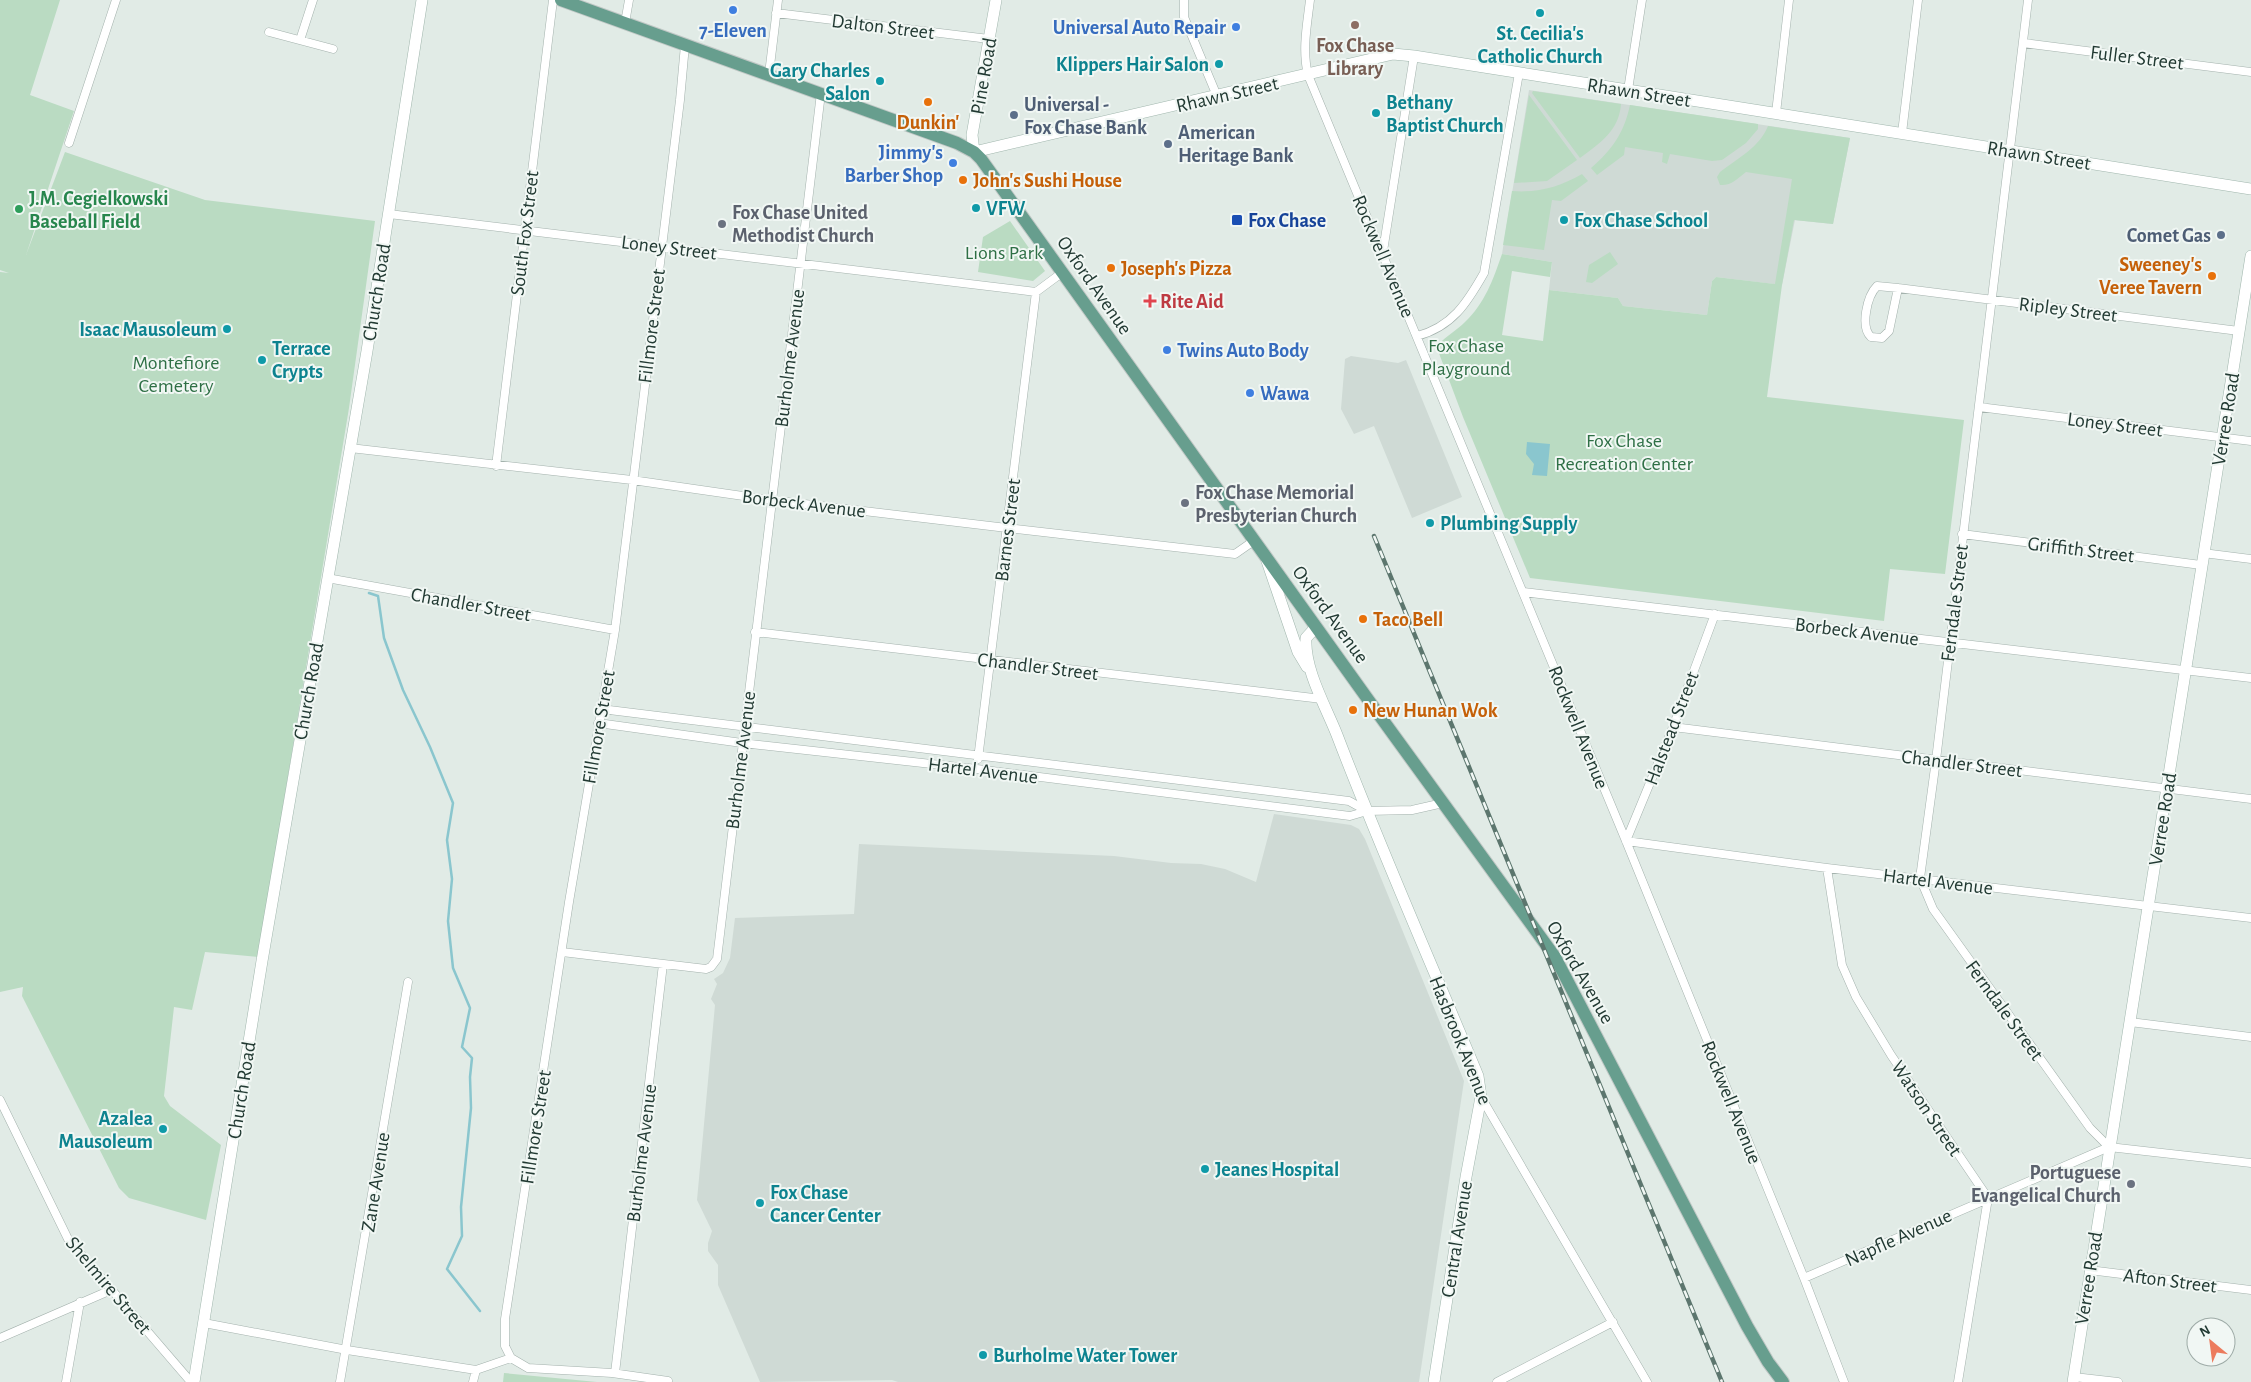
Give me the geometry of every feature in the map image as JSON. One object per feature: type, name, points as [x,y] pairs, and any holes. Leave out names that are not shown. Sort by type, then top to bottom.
[{"type":"main road","name":"Church Road","points":[[192,1382],[204,1323],[262,960],[350,448],[422,0]]},
{"type":"main road","name":"Oxford Avenue","points":[[560,0],[957,143],[974,152],[988,167],[1316,627],[1555,957],[1747,1326],[1768,1362],[1783,1382]]},
{"type":"main road","name":"Pine Road","points":[[974,152],[972,135],[996,0]]},
{"type":"main road","name":"Rhawn Street","points":[[974,152],[1393,54],[2251,188]]},
{"type":"main road","name":"Verree Road","points":[[2073,1379],[2108,1147],[2168,789],[2202,559],[2239,331],[2246,311],[2251,256]]},
{"type":"main road","name":"Hasbrook Avenue","points":[[1265,554],[1276,594],[1298,652],[1314,679]]},
{"type":"main road","name":"Hasbrook Avenue","points":[[1316,627],[1306,638],[1306,648],[1314,679],[1366,811],[1478,1076],[1481,1097]]},
{"type":"main road","name":"Central Avenue","points":[[1434,1382],[1466,1177],[1481,1097]]},
{"type":"street","points":[[69,143],[116,0]]},
{"type":"street","points":[[300,40],[313,0]]},
{"type":"street","name":"South Fox Street","points":[[496,466],[552,0]]},
{"type":"street","points":[[625,23],[629,0]]},
{"type":"street","points":[[769,74],[778,0]]},
{"type":"street","points":[[1184,0],[1184,17],[1217,96]]},
{"type":"street","name":"Rockwell Avenue","points":[[1310,0],[1306,39],[1308,75],[1626,841],[1804,1278],[1844,1382]]},
{"type":"street","points":[[1628,90],[1642,0]]},
{"type":"street","points":[[1776,113],[1789,0]]},
{"type":"street","points":[[1902,132],[1918,0]]},
{"type":"street","name":"Ferndale Street","points":[[2028,0],[1920,878],[1933,909],[1970,962],[2090,1128],[2108,1147]]},
{"type":"street","name":"Dalton Street","points":[[776,13],[990,39]]},
{"type":"street","points":[[269,32],[333,49]]},
{"type":"street","name":"Fuller Street","points":[[2023,43],[2251,72]]},
{"type":"street","name":"Fillmore Street","points":[[511,1358],[505,1346],[505,1319],[598,723],[615,630],[680,100],[685,45]]},
{"type":"street","points":[[1383,253],[1414,56]]},
{"type":"street","points":[[1417,336],[1438,329],[1454,317],[1468,302],[1484,273],[1519,73]]},
{"type":"street","name":"Burholme Avenue","points":[[615,1373],[663,964],[706,969],[712,967],[717,959],[821,93]]},
{"type":"street","name":"Loney Street","points":[[388,214],[1036,292]]},
{"type":"street","points":[[1036,292],[1063,272]]},
{"type":"street","name":"Ripley Street","points":[[1898,288],[1889,331],[1882,338],[1871,337],[1865,328],[1872,291],[1877,286],[1898,288],[1991,299],[2239,331]]},
{"type":"street","name":"Barnes Street","points":[[977,769],[1036,292]]},
{"type":"street","name":"Loney Street","points":[[1979,407],[2251,441]]},
{"type":"street","name":"Borbeck Avenue","points":[[350,448],[632,480],[771,500],[1235,554],[1255,540]]},
{"type":"street","name":"Griffith Street","points":[[1962,534],[2202,559],[2251,559]]},
{"type":"street","name":"Chandler Street","points":[[327,578],[615,630]]},
{"type":"street","name":"Borbeck Avenue","points":[[1523,592],[2251,678]]},
{"type":"street","name":"Halstead Street","points":[[1626,841],[1673,727],[1715,614]]},
{"type":"street","name":"Chandler Street","points":[[755,632],[1322,699]]},
{"type":"street","name":"Hartel Avenue","points":[[601,709],[1349,801],[1366,811]]},
{"type":"street","name":"Hartel Avenue","points":[[598,723],[742,743],[977,769],[1350,816],[1366,811],[1412,810],[1443,803]]},
{"type":"street","name":"Chandler Street","points":[[1673,727],[2251,799]]},
{"type":"street","name":"Hartel Avenue","points":[[1626,841],[1826,868],[2251,918]]},
{"type":"street","name":"Watson Street","points":[[1826,868],[1842,965],[1856,997],[1891,1055],[1988,1198]]},
{"type":"street","points":[[562,952],[663,964]]},
{"type":"street","name":"Zane Avenue","points":[[340,1382],[347,1350],[408,982]]},
{"type":"street","points":[[2130,1022],[2251,1037]]},
{"type":"street","name":"Hasbrook Avenue","points":[[1481,1097],[1647,1382]]},
{"type":"street","name":"Shelmire Street","points":[[0,1100],[68,1239],[192,1382]]},
{"type":"street","name":"Napfle Avenue","points":[[1804,1278],[2108,1147],[2251,1164]]},
{"type":"street","points":[[1958,1382],[1988,1198]]},
{"type":"street","name":"Afton Street","points":[[2089,1270],[2251,1290]]},
{"type":"street","points":[[0,1338],[111,1290]]},
{"type":"street","points":[[66,1382],[80,1302]]},
{"type":"street","points":[[1497,1382],[1613,1322]]},
{"type":"street","points":[[204,1323],[347,1350],[476,1370],[511,1358],[518,1364],[528,1368],[615,1373],[668,1381]]},
{"type":"street","points":[[473,1382],[476,1370]]},
{"type":"street","points":[[2073,1379],[2118,1382]]},
{"type":"shaded area","points":[[1529,90],[1850,138],[1833,224],[1795,220],[1782,285],[1716,277],[1712,281],[1707,315],[1623,306],[1618,298],[1549,290],[1552,262],[1502,254]]},
{"type":"shaded area","points":[[1351,356],[1398,363],[1406,360],[1462,497],[1412,518],[1374,426],[1354,434],[1341,409],[1345,359]]},
{"type":"shaded area","points":[[1274,814],[1351,825],[1359,829],[1365,839],[1464,1081],[1419,1382],[898,1382],[892,1380],[760,1382],[718,1285],[718,1265],[708,1251],[708,1243],[712,1231],[697,1200],[715,1005],[711,999],[717,984],[714,979],[723,973],[730,958],[735,918],[854,914],[859,844],[1114,856],[1171,863],[1201,864],[1225,869],[1256,882]]},
{"type":"green space","name":"Montefiore Cemetery","points":[[0,0],[60,0],[30,95],[74,111],[26,255],[65,152],[205,200],[375,221],[349,408],[258,957],[205,952],[192,1010],[174,1007],[164,1096],[170,1106],[221,1145],[206,1220],[129,1198],[119,1188],[22,996],[23,987],[0,992],[0,272],[9,273],[0,270]]},
{"type":"green space","points":[[1533,91],[1621,104],[1617,122],[1607,136],[1580,158],[1532,93]]},
{"type":"green space","points":[[1529,95],[1577,160],[1547,181],[1514,183]]},
{"type":"green space","points":[[1630,105],[1758,124],[1758,129],[1746,143],[1722,160],[1712,161],[1670,154],[1667,164],[1662,162],[1663,153],[1625,147],[1624,155],[1597,175],[1591,168],[1611,148],[1621,132]]},
{"type":"green space","name":"Fox Chase Recreation Center","points":[[1768,126],[1850,138],[1833,224],[1794,220],[1782,285],[1767,397],[1964,420],[1945,574],[1890,569],[1884,621],[1530,578],[1463,417],[1437,348],[1438,345],[1465,322],[1478,307],[1492,282],[1502,254],[1552,262],[1550,277],[1512,271],[1502,335],[1543,341],[1549,290],[1618,298],[1623,306],[1707,315],[1712,281],[1716,277],[1775,284],[1792,179],[1746,172],[1731,183],[1720,185],[1717,177],[1720,172],[1754,147]]},
{"type":"green space","points":[[1582,174],[1588,181],[1561,201],[1552,200],[1544,250],[1503,245],[1512,191],[1531,191],[1549,188]]},
{"type":"green space","name":"Lions Park","points":[[1010,221],[1045,271],[1033,281],[978,272],[983,237]]},
{"type":"green space","points":[[1610,252],[1618,264],[1592,283],[1586,282],[1589,265]]},
{"type":"green space","points":[[504,1373],[597,1382],[503,1382]]},
{"type":"water","points":[[1527,442],[1550,444],[1547,476],[1532,475],[1534,464],[1526,454]]},
{"type":"waterway","points":[[369,593],[378,596],[384,638],[403,690],[430,747],[453,803],[447,840],[452,879],[448,921],[453,968],[470,1008],[462,1047],[472,1058],[470,1077],[471,1108],[461,1207],[462,1236],[447,1269],[480,1311]]},
{"type":"railway","points":[[1374,536],[1722,1382]]},
{"type":"place","name":"7-Eleven","points":[[733,10]]},
{"type":"place","name":"St. Cecilia's Catholic Church","points":[[1540,13]]},
{"type":"place","name":"Fox Chase Library","points":[[1355,25]]},
{"type":"place","name":"Universal Auto Repair","points":[[1236,27]]},
{"type":"place","name":"Klippers Hair Salon","points":[[1219,64]]},
{"type":"place","name":"Gary Charles Salon","points":[[880,81]]},
{"type":"place","name":"Dunkin'","points":[[928,102]]},
{"type":"place","name":"Bethany Baptist Church","points":[[1376,113]]},
{"type":"place","name":"Universal - Fox Chase Bank","points":[[1014,115]]},
{"type":"place","name":"American Heritage Bank","points":[[1168,144]]},
{"type":"place","name":"Jimmy's Barber Shop","points":[[953,163]]},
{"type":"place","name":"John's Sushi House","points":[[963,180]]},
{"type":"place","name":"VFW","points":[[976,208]]},
{"type":"place","name":"J.M. Cegielkowski Baseball Field","points":[[19,209]]},
{"type":"place","name":"Fox Chase","points":[[1237,220]]},
{"type":"place","name":"Fox Chase School","points":[[1564,220]]},
{"type":"place","name":"Fox Chase United Methodist Church","points":[[722,224]]},
{"type":"place","name":"Comet Gas","points":[[2221,235]]},
{"type":"place","name":"Joseph's Pizza","points":[[1111,268]]},
{"type":"place","name":"Sweeney's Veree Tavern","points":[[2212,276]]},
{"type":"place","name":"Rite Aid","points":[[1150,301]]},
{"type":"place","name":"Isaac Mausoleum","points":[[227,329]]},
{"type":"place","name":"Twins Auto Body","points":[[1167,350]]},
{"type":"place","name":"Terrace Crypts","points":[[262,360]]},
{"type":"place","name":"Wawa","points":[[1250,393]]},
{"type":"place","name":"Fox Chase Memorial Presbyterian Church","points":[[1185,503]]},
{"type":"place","name":"Plumbing Supply","points":[[1430,523]]},
{"type":"place","name":"Taco Bell","points":[[1363,619]]},
{"type":"place","name":"New Hunan Wok","points":[[1353,710]]},
{"type":"place","name":"Azalea Mausoleum","points":[[163,1129]]},
{"type":"place","name":"Jeanes Hospital","points":[[1205,1169]]},
{"type":"place","name":"Portuguese Evangelical Church","points":[[2131,1184]]},
{"type":"place","name":"Fox Chase Cancer Center","points":[[760,1203]]},
{"type":"place","name":"Burholme Water Tower","points":[[983,1355]]},
{"type":"park label","name":"Fox Chase Playground","points":[[1466,356]]}]
